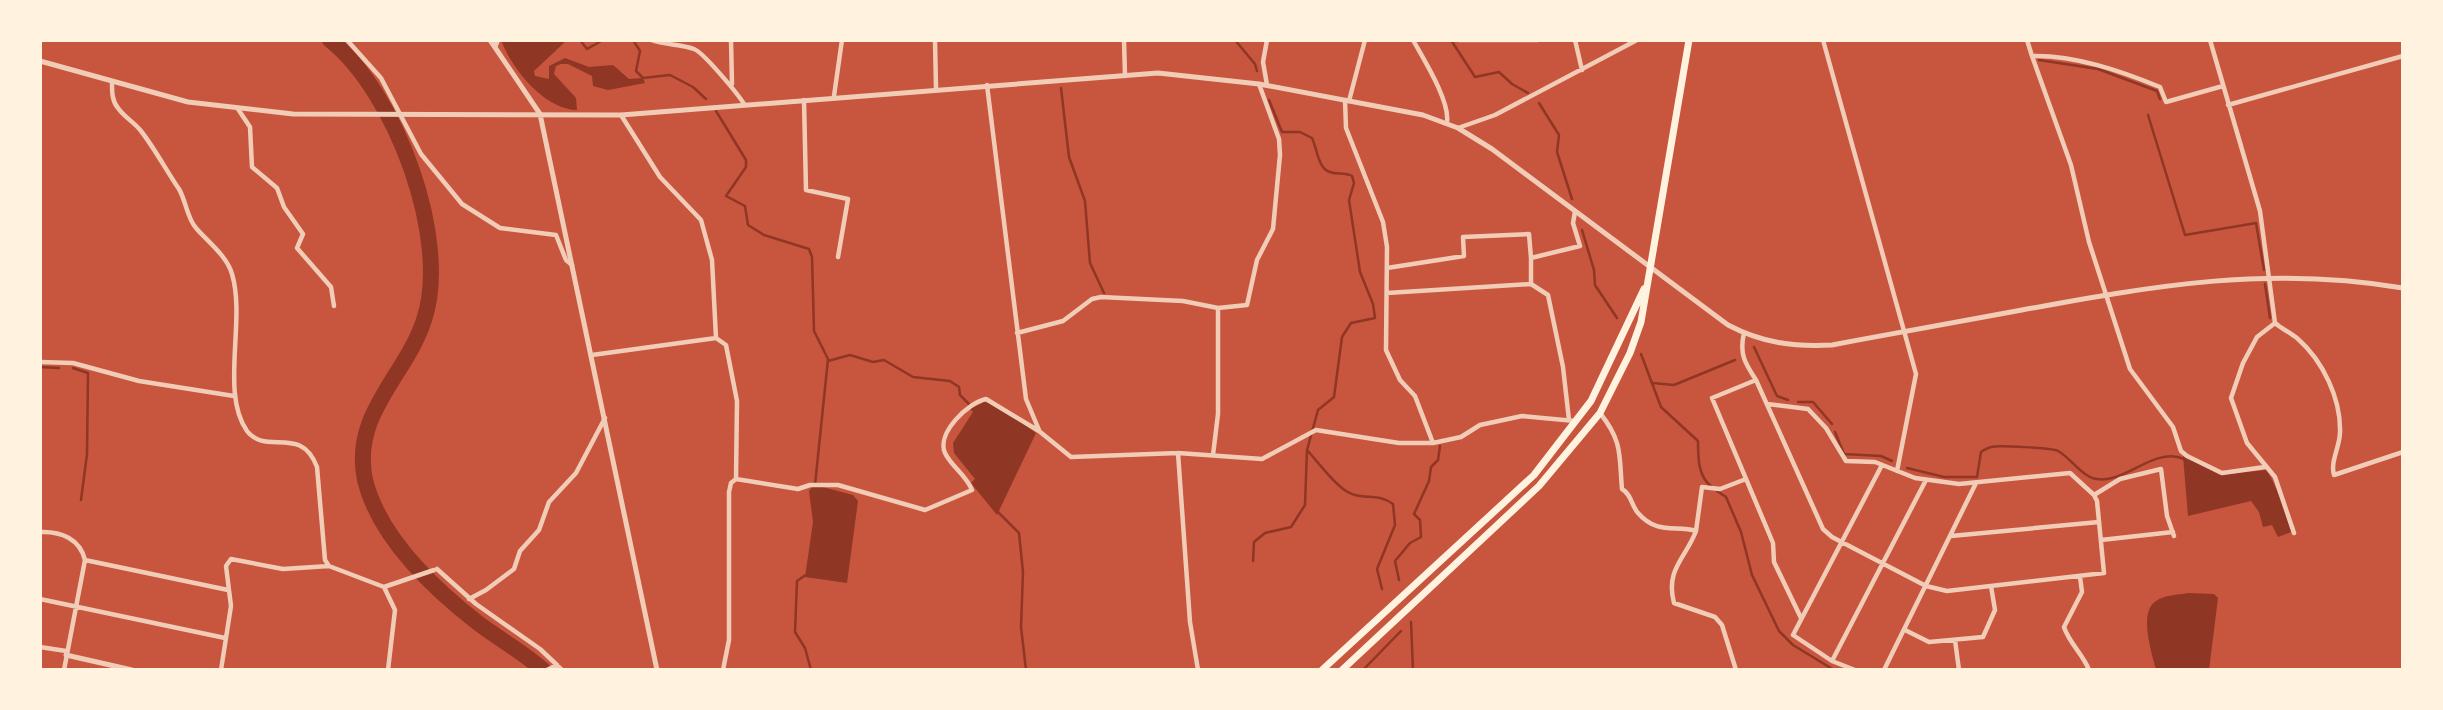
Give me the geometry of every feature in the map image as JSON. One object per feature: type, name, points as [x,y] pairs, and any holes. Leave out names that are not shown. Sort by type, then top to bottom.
[{"type":"main road","points":[[1342,670],[1539,486],[1600,413],[1634,343],[1641,322],[1689,40]]},
{"type":"main road","points":[[1322,670],[1534,475],[1572,420],[1591,401],[1648,282]]},
{"type":"street","points":[[347,40],[381,78],[421,153],[461,204],[500,228],[556,235],[566,260],[573,265]]},
{"type":"street","points":[[490,40],[496,44],[540,114],[657,670]]},
{"type":"street","points":[[651,40],[701,53],[722,80],[732,84]]},
{"type":"street","points":[[731,40],[732,84],[744,104]]},
{"type":"street","points":[[834,96],[842,40]]},
{"type":"street","points":[[935,40],[936,88]]},
{"type":"street","points":[[1124,40],[1125,76]]},
{"type":"street","points":[[1267,40],[1263,62],[1267,85]]},
{"type":"street","points":[[1365,40],[1347,100],[1346,128],[1383,222],[1387,268],[1386,350],[1401,380],[1415,396],[1433,443]]},
{"type":"street","points":[[1413,40],[1436,84],[1448,115],[1447,122]]},
{"type":"street","points":[[1459,40],[1538,40]]},
{"type":"street","points":[[1575,40],[1582,71]]},
{"type":"street","points":[[1458,128],[1495,115],[1637,40]]},
{"type":"street","points":[[1823,40],[1916,374],[1897,471]]},
{"type":"street","points":[[2027,40],[2071,165],[2105,295],[2130,369],[2173,427],[2181,452],[2222,472],[2265,467]]},
{"type":"street","points":[[2210,40],[2260,212],[2275,323],[2298,339],[2329,381],[2341,423],[2333,475],[2403,452]]},
{"type":"street","points":[[2228,105],[2403,55]]},
{"type":"street","points":[[2032,56],[2099,66],[2137,78],[2160,87],[2166,102],[2223,86]]},
{"type":"street","points":[[40,61],[188,102],[293,114],[621,115],[936,88],[1171,74],[1259,83],[1447,122],[1744,333],[1765,341],[1808,346],[1832,345],[2105,295],[2225,278],[2269,277],[2366,282],[2403,288]]},
{"type":"street","points":[[112,83],[117,108],[140,129],[182,195],[194,226],[207,238],[232,273],[237,327],[233,396],[247,430],[253,436],[296,443],[309,449],[317,467],[325,559],[329,566]]},
{"type":"street","points":[[1017,333],[1063,321],[1092,299],[1101,297],[1182,301],[1218,307],[1247,306],[1257,260],[1273,229],[1279,139],[1259,83]]},
{"type":"street","points":[[988,85],[1026,398],[1039,431]]},
{"type":"street","points":[[804,99],[806,190],[848,200],[838,257]]},
{"type":"street","points":[[238,109],[250,127],[253,166],[277,188],[284,207],[303,234],[297,248],[331,287],[334,306]]},
{"type":"street","points":[[621,115],[660,177],[701,220],[712,260],[716,338]]},
{"type":"street","points":[[1531,258],[1580,246],[1573,223],[1575,212]]},
{"type":"street","points":[[1387,268],[1464,256],[1463,237],[1529,234],[1531,284]]},
{"type":"street","points":[[723,670],[729,640],[731,483],[736,479],[798,489],[821,483],[851,488],[925,510],[971,489],[968,480],[946,453],[943,444],[950,429],[970,405],[986,399],[1039,431],[1070,457],[1178,453],[1262,459],[1317,430],[1399,443],[1433,443],[1461,437],[1480,425],[1522,416],[1572,420],[1548,295],[1531,284],[1387,293]]},
{"type":"street","points":[[1213,456],[1218,414],[1218,307]]},
{"type":"street","points":[[2275,323],[2257,337],[2231,398],[2242,434],[2275,477],[2294,533]]},
{"type":"street","points":[[1744,333],[1741,354],[1756,380],[1823,529],[1840,541],[1926,586],[1947,591],[2104,573],[2094,495],[2070,473],[1976,483],[1926,480],[1863,460],[1846,461],[1826,428],[1808,409],[1767,404]]},
{"type":"street","points":[[592,355],[716,338],[726,345],[737,401],[736,479]]},
{"type":"street","points":[[40,362],[73,363],[139,381],[233,396]]},
{"type":"street","points":[[1756,380],[1712,398],[1773,543],[1774,562],[1801,618]]},
{"type":"street","points":[[1600,413],[1613,430],[1622,450],[1622,489],[1628,493],[1637,512],[1653,524],[1671,531],[1696,531]]},
{"type":"street","points":[[469,599],[514,569],[520,551],[539,530],[549,502],[576,473],[605,418]]},
{"type":"street","points":[[1178,453],[1190,622],[1198,670]]},
{"type":"street","points":[[1855,670],[1832,661],[1793,635],[1882,465]]},
{"type":"street","points":[[2094,495],[2120,479],[2161,469],[2167,516],[2173,533],[2101,540]]},
{"type":"street","points":[[1736,670],[1722,625],[1715,617],[1674,603],[1671,593],[1675,567],[1696,531],[1700,490],[1720,489],[1746,479]]},
{"type":"street","points":[[1832,661],[1926,480]]},
{"type":"street","points":[[1884,670],[1976,483]]},
{"type":"street","points":[[1951,536],[2099,522]]},
{"type":"street","points":[[40,532],[55,531],[70,538],[82,549],[85,560],[64,670]]},
{"type":"street","points":[[221,670],[232,596],[228,590],[226,566],[231,559],[283,569],[329,566],[384,587],[415,579],[436,569],[469,599],[562,670]]},
{"type":"street","points":[[85,560],[228,590]]},
{"type":"street","points":[[2080,577],[2082,592],[2064,627],[2067,637],[2084,656],[2089,670]]},
{"type":"street","points":[[1905,630],[1929,642],[1983,638],[1995,610],[1991,586]]},
{"type":"street","points":[[384,587],[394,610],[388,670]]},
{"type":"street","points":[[40,598],[225,638]]},
{"type":"street","points":[[1955,640],[1959,670]]},
{"type":"street","points":[[40,647],[132,670]]},
{"type":"street","points":[[548,670],[556,665]]},
{"type":"shaded area","points":[[501,40],[567,40],[534,71],[535,76],[549,79],[549,66],[565,58],[589,67],[613,65],[629,79],[643,78],[645,83],[608,90],[593,86],[592,76],[568,64],[561,64],[556,66],[554,74],[576,98],[577,110],[565,108],[553,103],[531,86],[513,63]]},
{"type":"shaded area","points":[[985,402],[995,404],[1036,433],[997,515],[971,483],[975,479],[954,453],[953,443],[973,412],[970,409]]},
{"type":"shaded area","points":[[2183,456],[2220,475],[2266,470],[2292,526],[2291,532],[2278,537],[2272,525],[2263,527],[2259,512],[2251,501],[2188,516]]},
{"type":"shaded area","points":[[819,486],[853,495],[858,501],[847,583],[805,577],[813,522],[809,491],[812,487]]},
{"type":"shaded area","points":[[2188,593],[2214,594],[2218,598],[2209,670],[2156,670],[2147,623],[2151,606],[2163,597]]},
{"type":"waterway","points":[[330,40],[354,63],[376,94],[395,130],[411,169],[423,210],[430,250],[430,287],[424,320],[416,340],[382,396],[366,435],[363,456],[365,480],[372,501],[395,541],[443,594],[543,670]]},
{"type":"waterway","points":[[580,40],[587,49],[603,40]]},
{"type":"waterway","points":[[633,40],[640,51],[636,71],[643,78],[670,75],[693,87],[706,99]]},
{"type":"waterway","points":[[1235,40],[1255,64],[1257,71]]},
{"type":"waterway","points":[[1451,40],[1475,77],[1499,72],[1528,93]]},
{"type":"waterway","points":[[2039,60],[2098,69],[2157,91],[2160,99]]},
{"type":"waterway","points":[[1061,88],[1069,157],[1085,201],[1090,263],[1104,293]]},
{"type":"waterway","points":[[1269,100],[1282,132],[1300,132],[1312,138],[1323,167],[1330,172],[1352,176],[1354,183],[1349,200],[1360,272],[1373,304],[1375,318],[1351,323],[1342,337],[1334,397],[1318,410],[1307,450],[1346,491],[1358,496],[1381,498],[1393,504],[1395,525],[1377,569],[1382,589]]},
{"type":"waterway","points":[[1539,103],[1559,135],[1557,152],[1572,199]]},
{"type":"waterway","points":[[716,111],[746,160],[746,167],[726,196],[745,206],[748,225],[764,235],[809,249],[812,257],[814,331],[828,359],[815,485]]},
{"type":"waterway","points":[[2148,115],[2185,235],[2256,223],[2264,270]]},
{"type":"waterway","points":[[1582,230],[1594,270],[1595,285],[1617,318]]},
{"type":"waterway","points":[[2265,284],[2270,318]]},
{"type":"waterway","points":[[1754,347],[1777,396],[1788,400]]},
{"type":"waterway","points":[[1641,354],[1661,407],[1698,441],[1701,473],[1712,487]]},
{"type":"waterway","points":[[828,361],[850,355],[873,362],[884,360],[913,377],[950,381],[959,387],[960,395],[971,406]]},
{"type":"waterway","points":[[1653,383],[1674,385],[1735,360]]},
{"type":"waterway","points":[[40,367],[59,368]]},
{"type":"waterway","points":[[73,368],[88,373],[87,454],[81,500]]},
{"type":"waterway","points":[[1798,402],[1813,402],[1832,424]]},
{"type":"waterway","points":[[1835,432],[1844,454],[1881,456],[1892,461]]},
{"type":"waterway","points":[[1399,580],[1395,561],[1410,543],[1421,537],[1420,520],[1414,514],[1429,481],[1431,467],[1438,460],[1440,446]]},
{"type":"waterway","points":[[1907,468],[1944,477],[1977,477],[1981,452],[1995,446],[2058,451],[2086,475],[2097,479],[2118,476],[2162,457],[2184,459]]},
{"type":"waterway","points":[[1253,561],[1254,542],[1265,533],[1291,527],[1305,505],[1307,450]]},
{"type":"waterway","points":[[1717,491],[1726,497],[1741,532],[1752,575],[1779,631],[1793,645],[1834,670]]},
{"type":"waterway","points":[[996,510],[1019,533],[1023,572],[1021,627],[1026,670]]},
{"type":"waterway","points":[[807,574],[797,581],[795,632],[805,648],[811,670]]},
{"type":"waterway","points":[[1411,622],[1413,670]]},
{"type":"waterway","points":[[1363,670],[1401,631]]}]
